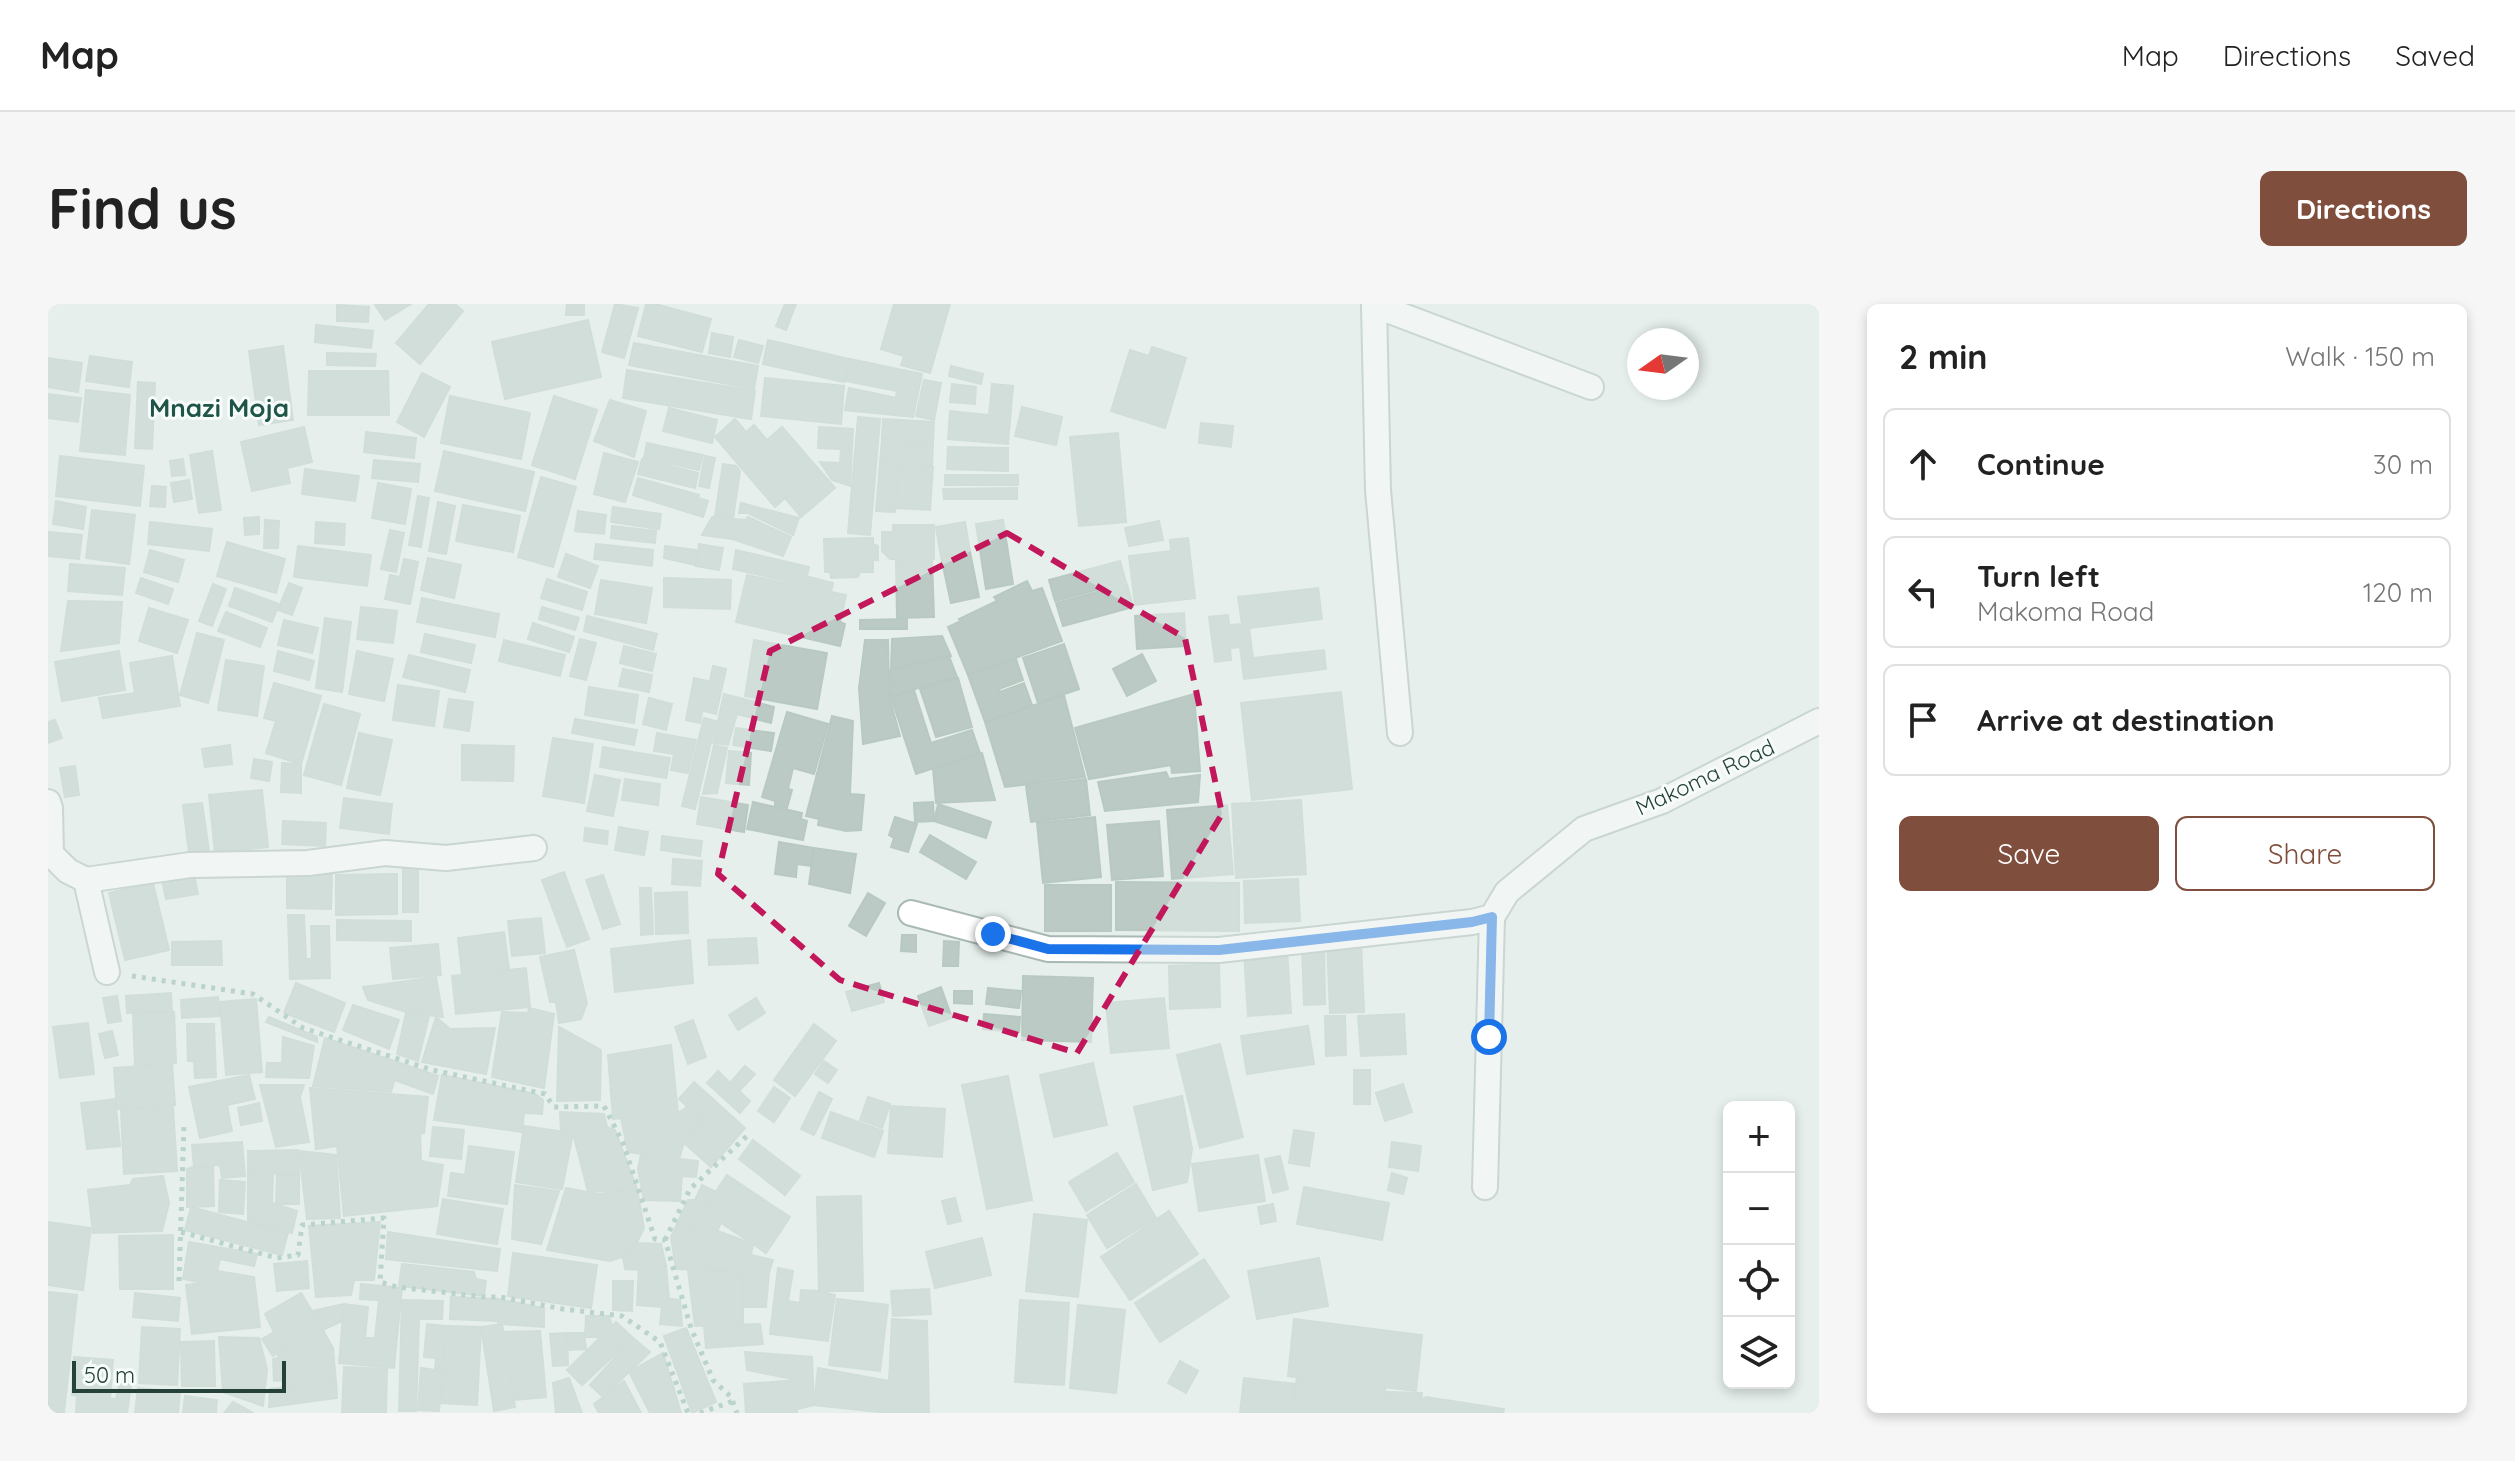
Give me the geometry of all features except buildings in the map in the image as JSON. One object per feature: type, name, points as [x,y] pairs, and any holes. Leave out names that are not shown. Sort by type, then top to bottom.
[{"type":"street","points":[[1400,733],[1378,490],[1374,304],[1591,387]]},
{"type":"street","name":"Makoma Road","points":[[1492,917],[1507,892],[1584,829],[1662,801],[1819,721]]},
{"type":"street","points":[[48,802],[51,854],[68,871],[86,880],[190,865],[308,863],[385,853],[446,858],[534,848]]},
{"type":"street","points":[[86,880],[107,972]]},
{"type":"street","points":[[911,913],[1048,949],[1219,950],[1472,922],[1492,917],[1485,1187]]},
{"type":"path","points":[[107,972],[253,994],[303,1028],[432,1070],[545,1094],[554,1107],[604,1106],[623,1143],[655,1239],[665,1240]]},
{"type":"path","points":[[179,1281],[184,1124]]},
{"type":"path","points":[[737,1413],[733,1401],[713,1380],[691,1328],[665,1240],[690,1189],[749,1134]]},
{"type":"path","points":[[181,1232],[277,1258],[298,1255],[302,1225],[384,1218],[380,1282],[397,1287],[500,1297],[622,1316],[660,1342],[688,1413]]},
{"type":"path","points":[[700,1413],[733,1401]]},
{"type":"highlighted area","points":[[1007,533],[1185,638],[1222,814],[1077,1053],[840,980],[718,874],[770,651]]},
{"type":"district","name":"Mnazi Moja","points":[[219,408]]},
{"type":"route","points":[[993,934],[1048,949],[1219,950],[1472,922],[1492,917],[1489,1037]]}]
